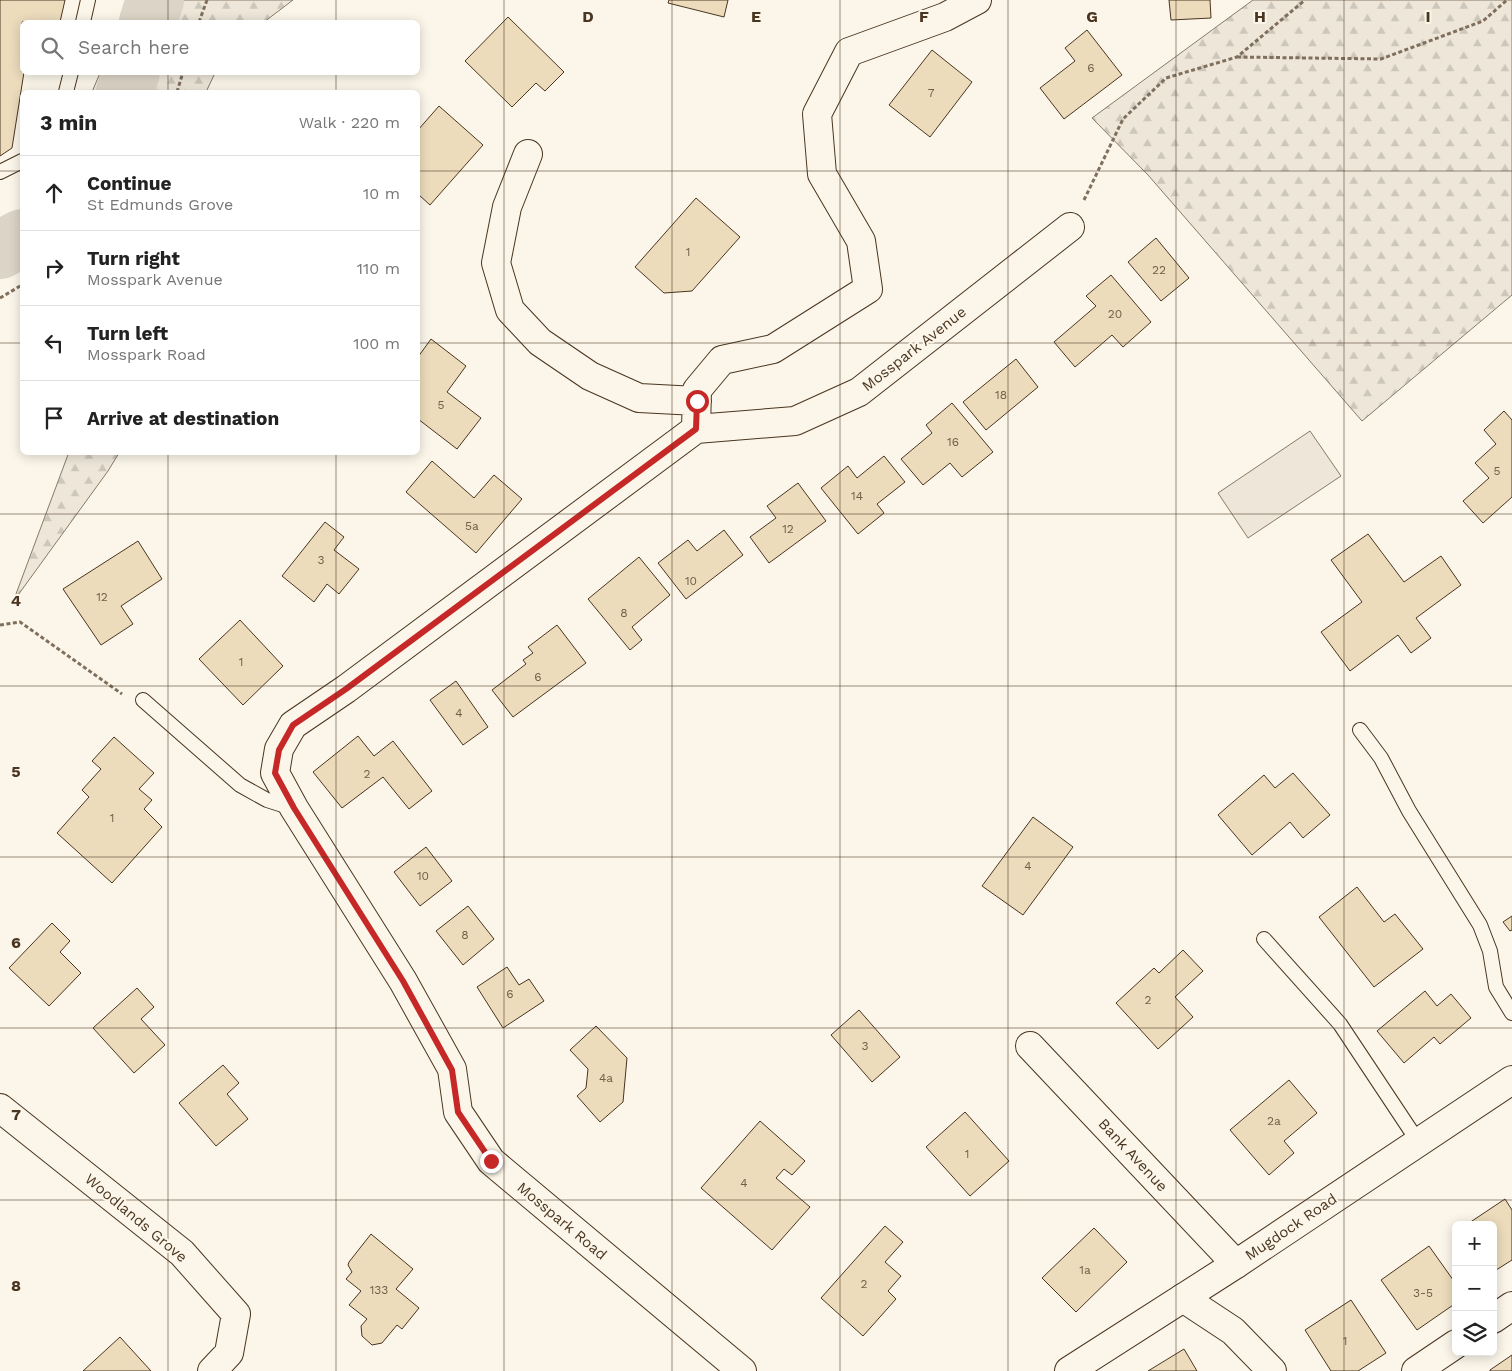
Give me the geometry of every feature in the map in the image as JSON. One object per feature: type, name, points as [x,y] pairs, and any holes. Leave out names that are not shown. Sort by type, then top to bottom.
[{"type":"street","points":[[696,429],[697,390],[722,360],[773,349],[868,289],[861,241],[822,174],[817,114],[849,52],[946,17],[977,0]]},
{"type":"street","points":[[528,154],[507,207],[496,263],[510,310],[540,342],[590,376],[639,398],[697,401]]},
{"type":"street","name":"Mosspark Avenue","points":[[696,429],[795,422],[859,392],[1070,227]]},
{"type":"street","name":"Mosspark Road","points":[[696,429],[346,689],[293,725],[279,750],[275,773],[294,808],[403,981],[452,1070],[458,1112],[491,1161],[742,1371]]},
{"type":"street","name":"Bank Avenue","points":[[1030,1046],[1236,1264]]},
{"type":"street","name":"Mugdock Road","points":[[1068,1371],[1236,1264],[1512,1080]]},
{"type":"street","name":"Woodlands Grove","points":[[0,1108],[182,1253],[236,1314],[229,1353],[212,1371]]},
{"type":"street","points":[[1183,1298],[1233,1331],[1272,1371]]},
{"type":"street","points":[[1497,1316],[1512,1306]]},
{"type":"street","points":[[1416,1371],[1452,1347]]},
{"type":"lane","points":[[83,20],[88,0]]},
{"type":"lane","points":[[66,90],[70,75]]},
{"type":"lane","points":[[0,172],[20,161]]},
{"type":"lane","points":[[143,700],[240,785],[267,800],[294,808]]},
{"type":"lane","points":[[1360,730],[1381,758],[1409,811],[1480,924],[1490,951],[1496,987],[1512,1013]]},
{"type":"lane","points":[[1264,939],[1340,1024],[1419,1143]]},
{"type":"path","points":[[200,20],[207,0]]},
{"type":"path","points":[[1237,57],[1305,0]]},
{"type":"path","points":[[1070,227],[1123,119],[1166,78],[1237,57],[1381,59],[1483,21],[1507,0]]},
{"type":"path","points":[[178,90],[182,75]]},
{"type":"path","points":[[0,298],[20,286]]},
{"type":"path","points":[[0,625],[20,622],[123,695],[143,700]]},
{"type":"green space","points":[[128,0],[293,0],[267,20],[120,20]]},
{"type":"green space","points":[[1253,0],[1512,0],[1512,295],[1362,421],[1148,175],[1092,118]]},
{"type":"green space","points":[[99,75],[214,75],[207,90],[93,90]]},
{"type":"green space","points":[[1310,431],[1341,476],[1248,538],[1218,493]]},
{"type":"green space","points":[[68,455],[118,455],[108,471],[13,602]]},
{"type":"building","points":[[0,0],[65,0],[60,20],[20,20],[20,75],[24,75],[12,148],[0,156]]},
{"type":"building","points":[[669,0],[728,0],[724,17],[668,3]]},
{"type":"building","points":[[1169,0],[1210,0],[1211,18],[1171,20]]},
{"type":"building","points":[[508,17],[564,72],[545,91],[536,83],[512,107],[465,61]]},
{"type":"building","points":[[1087,30],[1122,75],[1064,119],[1040,88],[1075,61],[1065,48]]},
{"type":"building","points":[[932,50],[972,82],[930,137],[889,105]]},
{"type":"building","points":[[439,106],[483,145],[430,205],[420,196],[420,128]]},
{"type":"building","points":[[696,198],[740,237],[692,291],[664,293],[635,267]]},
{"type":"building","points":[[1156,238],[1189,278],[1161,301],[1128,262]]},
{"type":"building","points":[[1111,275],[1151,322],[1123,347],[1112,335],[1075,367],[1054,342],[1096,306],[1086,296]]},
{"type":"building","points":[[431,339],[466,366],[447,392],[481,418],[457,449],[420,421],[420,354]]},
{"type":"building","points":[[1016,359],[1038,387],[986,430],[963,402]]},
{"type":"building","points":[[952,403],[993,452],[962,477],[950,463],[923,485],[901,459],[932,433],[926,425]]},
{"type":"building","points":[[1504,411],[1512,420],[1512,497],[1483,523],[1463,501],[1489,478],[1475,463],[1496,444],[1484,430]]},
{"type":"building","points":[[884,456],[905,482],[877,504],[884,513],[858,534],[821,488],[848,466],[857,478]]},
{"type":"building","points":[[432,461],[474,498],[494,475],[522,499],[476,553],[406,492]]},
{"type":"building","points":[[798,483],[826,521],[769,563],[750,537],[776,518],[767,506]]},
{"type":"building","points":[[325,522],[344,537],[334,550],[359,569],[339,594],[327,584],[314,602],[282,576]]},
{"type":"building","points":[[724,530],[743,555],[686,599],[658,563],[688,540],[697,551]]},
{"type":"building","points":[[1368,534],[1404,582],[1441,556],[1461,585],[1416,618],[1431,638],[1411,653],[1398,635],[1350,671],[1321,632],[1362,602],[1331,560]]},
{"type":"building","points":[[138,541],[162,579],[121,606],[133,624],[101,645],[63,589]]},
{"type":"building","points":[[639,557],[670,595],[632,627],[642,640],[630,650],[588,599]]},
{"type":"building","points":[[240,620],[283,666],[243,705],[199,659]]},
{"type":"building","points":[[557,625],[586,663],[513,717],[492,690],[526,664],[523,660],[533,653],[528,647]]},
{"type":"building","points":[[456,681],[488,727],[463,745],[430,700]]},
{"type":"building","points":[[358,736],[374,756],[393,741],[432,791],[409,809],[383,777],[342,808],[313,772]]},
{"type":"building","points":[[114,737],[154,773],[139,789],[152,800],[144,809],[162,827],[112,883],[57,833],[89,797],[82,790],[101,769],[92,761]]},
{"type":"building","points":[[1293,773],[1330,815],[1303,838],[1290,822],[1252,855],[1218,815],[1264,775],[1275,788]]},
{"type":"building","points":[[1033,817],[1073,847],[1023,915],[982,886]]},
{"type":"building","points":[[426,847],[452,881],[420,906],[394,872]]},
{"type":"building","points":[[1357,887],[1384,922],[1395,914],[1423,949],[1374,987],[1319,917]]},
{"type":"building","points":[[468,906],[494,939],[463,965],[436,931]]},
{"type":"building","points":[[1512,916],[1512,930],[1510,931],[1503,922]]},
{"type":"building","points":[[52,923],[70,941],[60,952],[81,973],[49,1006],[9,968]]},
{"type":"building","points":[[1183,950],[1203,971],[1175,997],[1193,1017],[1158,1049],[1116,1003],[1154,968],[1159,973]]},
{"type":"building","points":[[507,967],[519,985],[529,979],[544,1001],[503,1028],[477,987]]},
{"type":"building","points":[[137,988],[154,1007],[141,1019],[165,1045],[134,1073],[93,1028]]},
{"type":"building","points":[[1425,991],[1437,1006],[1451,994],[1471,1018],[1440,1044],[1434,1037],[1404,1063],[1377,1031]]},
{"type":"building","points":[[859,1010],[900,1057],[872,1082],[831,1035]]},
{"type":"building","points":[[596,1026],[627,1058],[623,1102],[600,1122],[577,1096],[586,1088],[588,1069],[570,1050]]},
{"type":"building","points":[[223,1065],[239,1083],[227,1094],[248,1119],[216,1146],[179,1103]]},
{"type":"building","points":[[1289,1080],[1317,1113],[1284,1141],[1294,1153],[1269,1175],[1230,1130]]},
{"type":"building","points":[[965,1112],[1009,1161],[970,1196],[926,1147]]},
{"type":"building","points":[[760,1121],[805,1161],[792,1175],[784,1169],[776,1178],[810,1207],[772,1250],[701,1188]]},
{"type":"building","points":[[1505,1199],[1512,1210],[1512,1260],[1497,1269],[1497,1221],[1472,1221]]},
{"type":"building","points":[[885,1226],[903,1242],[885,1262],[901,1276],[888,1291],[896,1299],[863,1336],[821,1298]]},
{"type":"building","points":[[1094,1228],[1127,1262],[1076,1312],[1042,1278]]},
{"type":"building","points":[[371,1234],[413,1269],[396,1289],[419,1308],[402,1329],[397,1325],[382,1343],[372,1345],[362,1336],[361,1326],[367,1319],[349,1305],[361,1291],[346,1279],[352,1272],[348,1265],[349,1262]]},
{"type":"building","points":[[1429,1246],[1452,1278],[1452,1306],[1417,1330],[1381,1280]]},
{"type":"building","points":[[1351,1300],[1386,1353],[1358,1371],[1331,1371],[1305,1330]]},
{"type":"building","points":[[120,1337],[151,1371],[83,1371]]},
{"type":"building","points":[[1184,1349],[1197,1371],[1148,1371]]},
{"type":"building","points":[[1512,1355],[1512,1371],[1490,1371],[1490,1370]]},
{"type":"waterway","points":[[149,20],[155,0]]},
{"type":"waterway","points":[[126,90],[130,75]]},
{"type":"waterway","points":[[0,250],[20,239]]},
{"type":"route","points":[[491,1161],[458,1112],[452,1070],[403,981],[294,808],[275,773],[279,750],[293,725],[346,689],[696,429],[697,401]]}]
